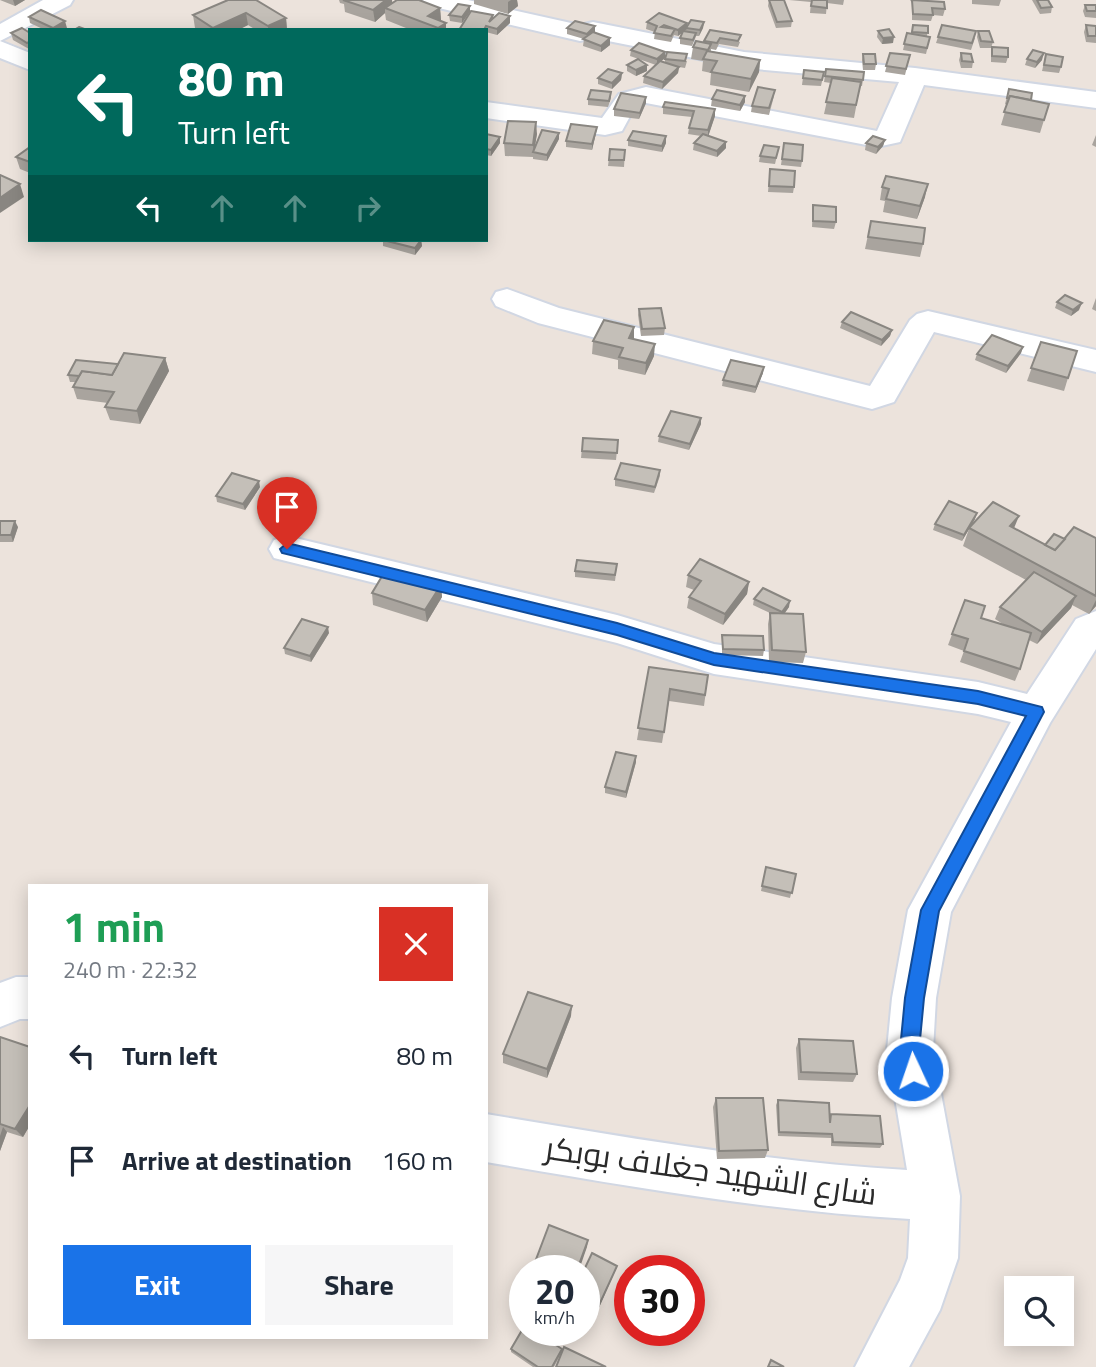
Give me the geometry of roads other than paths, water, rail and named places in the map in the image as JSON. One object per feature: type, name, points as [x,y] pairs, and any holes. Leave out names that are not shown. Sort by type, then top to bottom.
[{"type":"street","points":[[0,34],[61,0]]},
{"type":"street","points":[[435,0],[580,33],[593,30],[744,60],[915,76],[1096,100]]},
{"type":"street","points":[[0,49],[28,61]]},
{"type":"street","points":[[488,110],[605,127],[612,125],[625,100],[646,95],[877,139],[890,136],[915,76]]},
{"type":"street","points":[[507,299],[549,316],[872,398],[882,394],[921,327],[928,321],[1096,361]]},
{"type":"street","points":[[287,549],[617,629],[714,659],[978,698],[1036,712]]},
{"type":"street","points":[[881,1367],[922,1293],[933,1258],[936,1196],[910,1050],[914,998],[930,910],[1036,712],[1089,629],[1096,625]]},
{"type":"street","points":[[0,1006],[16,998],[28,998]]},
{"type":"street","name":"شارع الشهيد جغلاف بوبكر","points":[[488,1138],[699,1174],[886,1194],[936,1196]]}]
